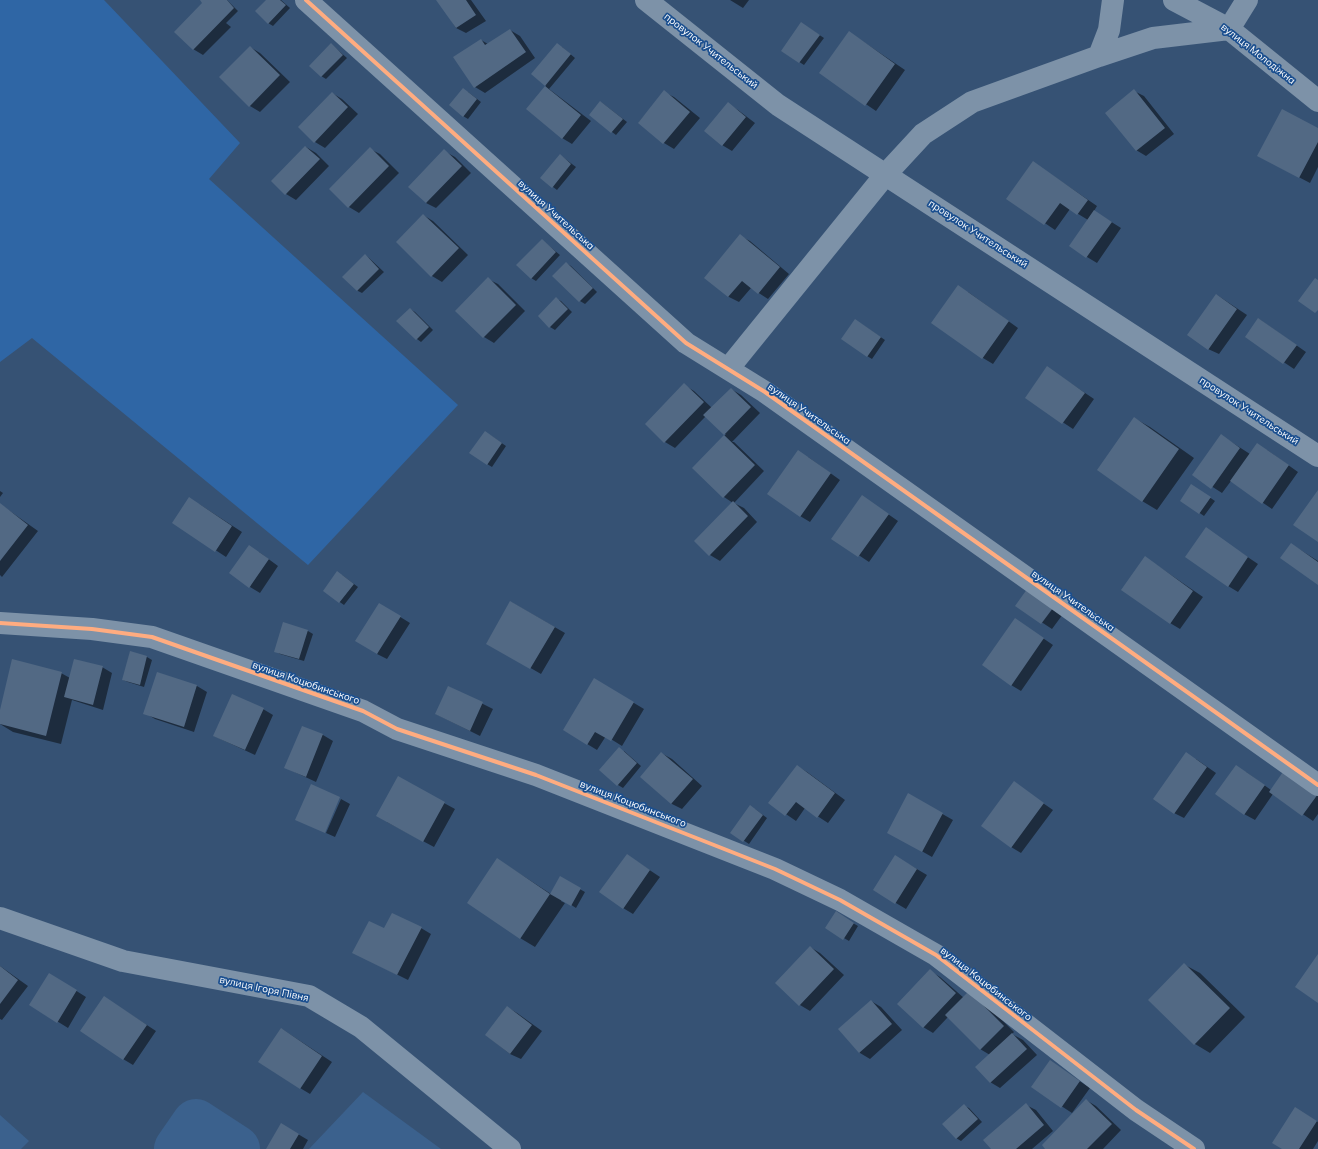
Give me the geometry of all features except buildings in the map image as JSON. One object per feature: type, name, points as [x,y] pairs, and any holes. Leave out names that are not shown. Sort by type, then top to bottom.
[{"type":"street","name":"вулиця Учительська","points":[[306,0],[686,343],[784,406],[1318,785]]},
{"type":"street","name":"провулок Учительський","points":[[646,0],[778,105],[1318,456]]},
{"type":"street","points":[[1099,56],[1108,30],[1113,0]]},
{"type":"street","name":"вулиця Молодіжна","points":[[1174,0],[1229,29],[1318,101]]},
{"type":"street","points":[[728,369],[886,174],[923,134],[972,102],[1099,56],[1153,38],[1229,29],[1247,0]]},
{"type":"street","name":"вулиця Коцюбинського","points":[[0,623],[92,629],[152,637],[363,711],[397,728],[536,775],[775,869],[840,900],[936,955],[1136,1110],[1194,1149]]},
{"type":"street","name":"вулиця Ігоря Півня","points":[[0,918],[123,961],[309,996],[361,1027],[510,1149]]},
{"type":"shaded area","points":[[0,0],[104,0],[240,143],[209,179],[458,405],[308,565],[32,338],[0,362]]},
{"type":"shaded area","points":[[363,1092],[441,1149],[309,1149]]},
{"type":"shaded area","points":[[0,1115],[29,1141],[21,1149],[0,1149]]},
{"type":"waterway","points":[[178,1149],[196,1123],[236,1149]]},
{"type":"cycle path","points":[[306,0],[686,343],[765,392],[1318,785]]},
{"type":"cycle path","points":[[0,623],[92,629],[152,637],[363,711],[397,729],[536,775],[775,869],[840,900],[936,955],[1136,1110],[1194,1149]]}]
